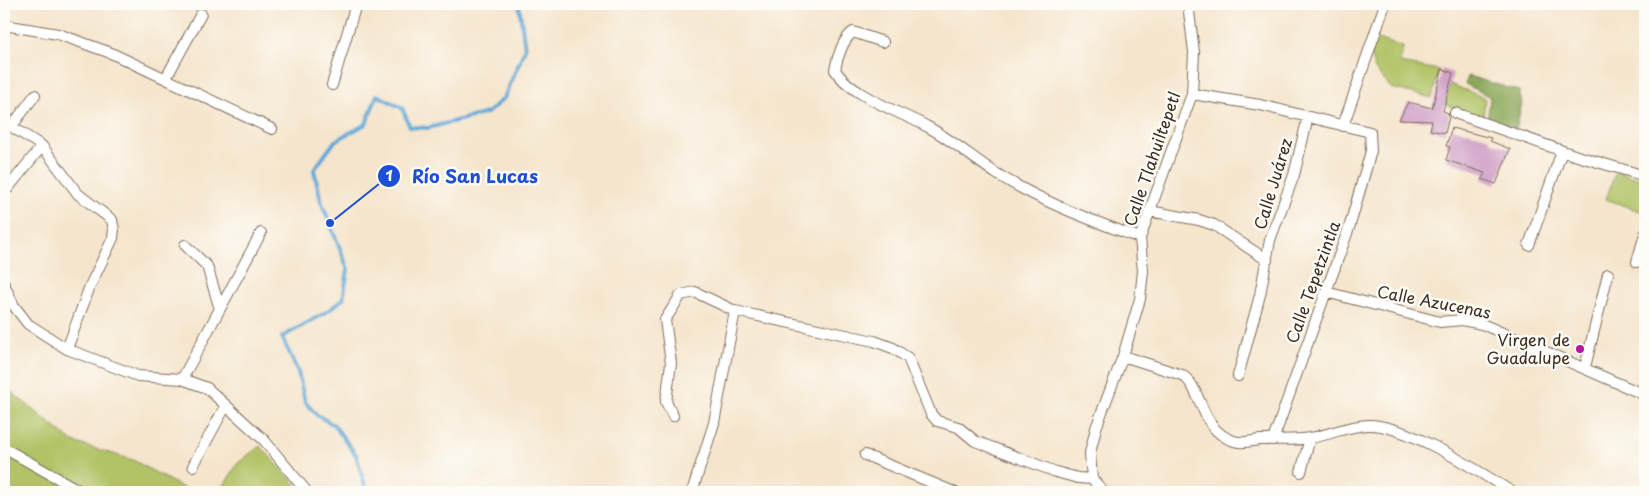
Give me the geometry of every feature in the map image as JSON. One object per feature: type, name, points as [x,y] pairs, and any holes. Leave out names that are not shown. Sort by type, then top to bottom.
[{"type":"street","points":[[332,85],[356,4]]},
{"type":"street","name":"Calle Tlahuiltepetl","points":[[1092,479],[1090,453],[1096,428],[1124,356],[1140,299],[1143,272],[1140,238],[1192,94],[1194,52],[1188,4]]},
{"type":"street","points":[[1192,94],[1260,105],[1343,126],[1385,4]]},
{"type":"street","points":[[166,78],[201,14]]},
{"type":"street","points":[[4,25],[58,34],[111,53],[272,129]]},
{"type":"street","points":[[883,42],[859,33],[853,32],[849,35],[836,61],[835,70],[839,77],[876,102],[929,127],[997,174],[1047,202],[1140,238]]},
{"type":"street","points":[[35,95],[8,124],[42,146],[78,194],[112,220],[114,230],[113,238],[90,286],[67,349]]},
{"type":"street","points":[[1455,114],[1562,151],[1645,176]]},
{"type":"street","name":"Calle Juárez","points":[[1238,376],[1260,296],[1270,240],[1294,175],[1308,117]]},
{"type":"street","name":"Calle Tepetzintla","points":[[1273,440],[1350,225],[1371,151],[1370,132],[1343,126]]},
{"type":"street","points":[[4,193],[42,146]]},
{"type":"street","points":[[1529,245],[1562,151]]},
{"type":"street","name":"Calle Juárez","points":[[1149,211],[1199,220],[1214,225],[1267,260]]},
{"type":"street","points":[[182,379],[219,306],[261,232]]},
{"type":"street","points":[[1637,262],[1645,234]]},
{"type":"street","points":[[185,245],[207,266],[219,306]]},
{"type":"street","points":[[1585,367],[1608,274]]},
{"type":"street","points":[[4,284],[14,306],[28,324],[67,349],[138,376],[182,379],[207,388],[264,440],[307,492]]},
{"type":"street","points":[[673,416],[666,402],[671,363],[665,320],[681,295],[695,292],[735,311],[874,342],[893,348],[908,358],[931,414],[937,421],[958,427],[976,441],[1056,472],[1078,478],[1092,479],[1104,492]]},
{"type":"street","name":"Calle Azucenas","points":[[1326,292],[1440,322],[1462,320],[1482,324],[1585,367],[1645,395]]},
{"type":"street","points":[[692,492],[714,423],[735,311]]},
{"type":"street","points":[[1124,356],[1182,375],[1189,380],[1205,417],[1219,431],[1233,441],[1246,443],[1310,438],[1357,426],[1371,425],[1388,428],[1417,438],[1512,492]]},
{"type":"street","points":[[193,466],[226,405]]},
{"type":"street","points":[[1301,472],[1310,438]]},
{"type":"street","points":[[4,448],[82,492]]},
{"type":"street","points":[[865,455],[954,492]]},
{"type":"green space","points":[[1375,38],[1403,47],[1400,63],[1439,70],[1432,98],[1391,88],[1374,68],[1370,52]]},
{"type":"green space","points":[[1468,76],[1519,91],[1522,103],[1516,130],[1487,121],[1490,97],[1465,84]]},
{"type":"green space","points":[[1450,84],[1485,98],[1483,119],[1445,104]]},
{"type":"green space","points":[[1616,171],[1645,181],[1645,213],[1606,199]]},
{"type":"green space","points":[[4,386],[73,442],[133,460],[190,492],[4,492]]},
{"type":"green space","points":[[260,446],[299,488],[300,492],[220,492],[238,463]]},
{"type":"building","points":[[1442,69],[1453,73],[1443,111],[1448,113],[1449,117],[1445,133],[1430,130],[1432,121],[1399,120],[1408,102],[1432,108]]},
{"type":"building","points":[[1452,128],[1491,138],[1490,141],[1510,149],[1496,184],[1482,179],[1485,173],[1446,160],[1450,147],[1446,146]]},
{"type":"waterway","points":[[367,492],[356,455],[334,425],[317,415],[305,402],[298,372],[282,337],[325,313],[343,299],[348,269],[321,201],[314,170],[335,141],[366,124],[377,95],[402,108],[410,127],[428,128],[487,113],[504,98],[525,49],[519,4]]},
{"type":"place","name":"Río San Lucas","points":[[330,223]]},
{"type":"place","name":"Virgen de Guadalupe","points":[[1580,349]]}]
